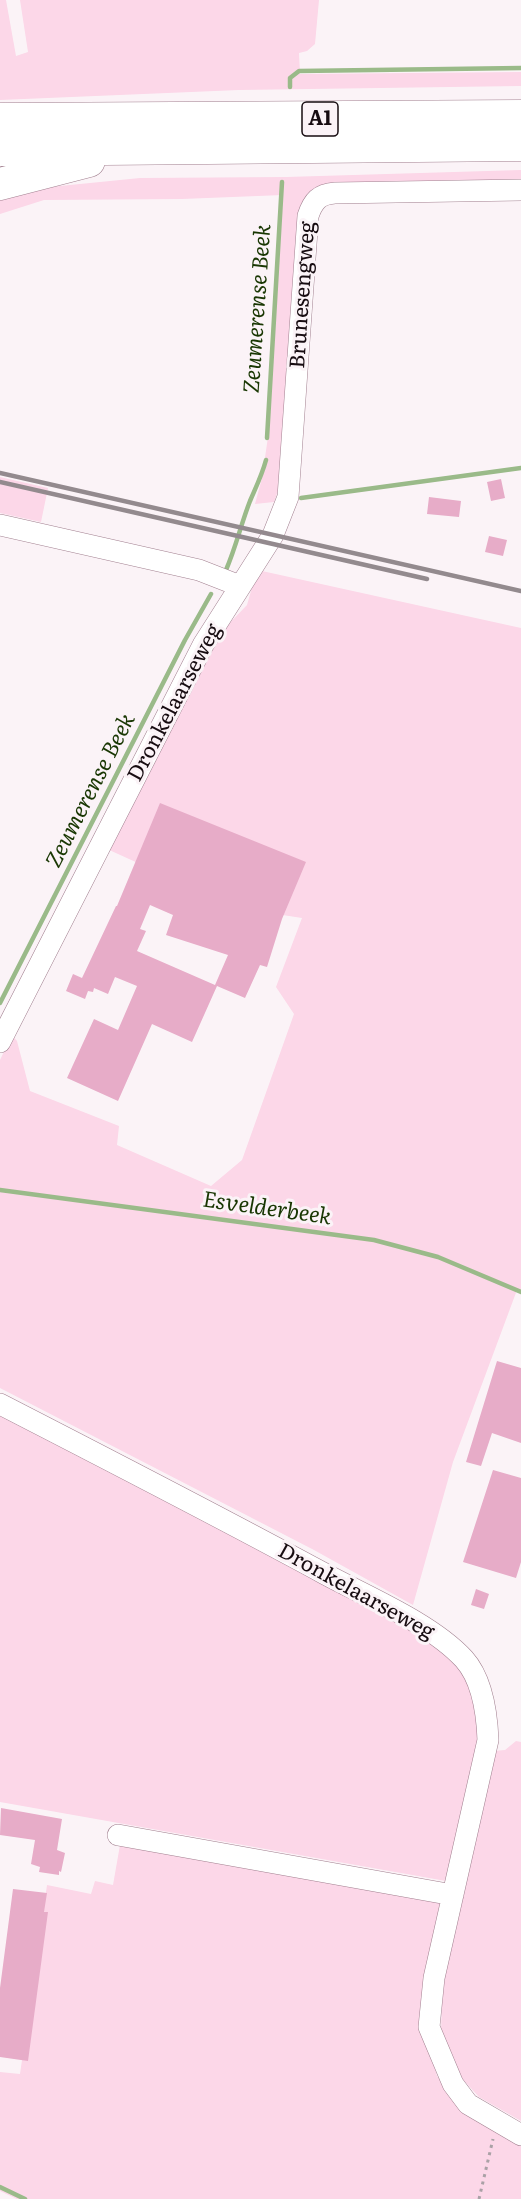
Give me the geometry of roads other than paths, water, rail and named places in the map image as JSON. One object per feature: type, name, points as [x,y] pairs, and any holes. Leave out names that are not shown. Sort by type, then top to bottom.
[{"type":"highway","name":"A1","points":[[0,119],[521,116]]},
{"type":"highway","name":"A1","points":[[0,150],[521,146]]},
{"type":"highway","name":"A1","points":[[0,184],[130,149]]},
{"type":"street","name":"Brunesengweg","points":[[240,586],[273,535],[288,497],[308,216],[311,205],[325,194],[335,193],[521,190]]},
{"type":"street","points":[[0,525],[200,570],[240,586]]},
{"type":"street","name":"Dronkelaarseweg","points":[[0,1042],[203,645],[240,586]]},
{"type":"street","name":"Dronkelaarseweg","points":[[0,1404],[246,1531],[414,1622],[444,1641],[466,1660],[480,1689],[487,1714],[488,1740],[434,1978],[429,2027],[453,2084],[468,2104],[521,2135]]},
{"type":"street","points":[[118,1835],[453,1895]]},
{"type":"waterway","name":"Zeumerense Beek","points":[[290,87],[290,78],[299,71],[521,68]]},
{"type":"waterway","name":"Zeumerense Beek","points":[[267,438],[282,182]]},
{"type":"waterway","name":"Zeumerense Beek","points":[[226,570],[266,460]]},
{"type":"waterway","points":[[301,498],[521,468]]},
{"type":"waterway","name":"Zeumerense Beek","points":[[0,1003],[185,640],[211,594]]},
{"type":"waterway","name":"Esvelderbeek","points":[[0,1190],[374,1240],[438,1257],[521,1292]]},
{"type":"waterway","points":[[0,2187],[25,2199]]},
{"type":"railway","points":[[0,473],[521,591]]},
{"type":"railway","points":[[0,482],[427,579]]}]
